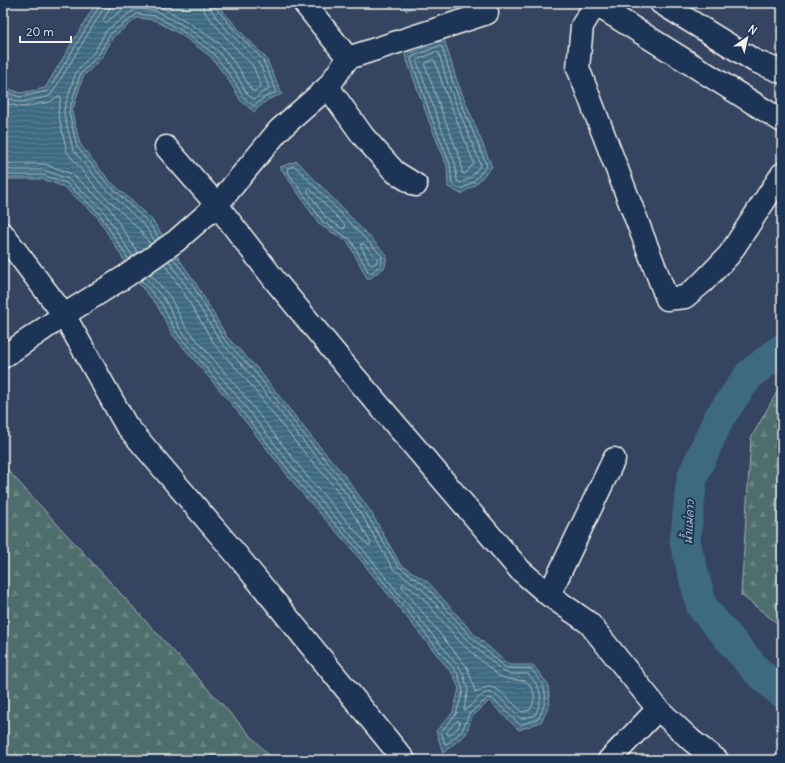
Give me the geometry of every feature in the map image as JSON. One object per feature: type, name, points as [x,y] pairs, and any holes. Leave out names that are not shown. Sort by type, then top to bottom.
[{"type":"street","points":[[304,3],[348,58]]},
{"type":"street","points":[[661,3],[755,61],[781,67]]},
{"type":"street","points":[[782,121],[596,4],[582,26],[578,68],[667,299],[685,297],[703,282],[729,255],[782,174]]},
{"type":"street","points":[[3,356],[126,276],[176,241],[217,205],[279,130],[328,87],[348,58],[487,13]]},
{"type":"street","points":[[328,87],[363,136],[395,172],[416,185]]},
{"type":"street","points":[[166,147],[217,205],[277,283],[354,376],[520,570],[549,595],[589,623],[658,709],[692,741],[716,760]]},
{"type":"street","points":[[3,234],[64,315],[126,425],[236,554],[404,760]]},
{"type":"street","points":[[549,595],[614,459]]},
{"type":"street","points":[[609,760],[658,709]]},
{"type":"green space","points":[[782,383],[782,627],[741,595],[751,438]]},
{"type":"green space","points":[[3,465],[273,760],[3,760]]},
{"type":"water","points":[[96,3],[216,3],[266,58],[282,94],[267,100],[254,112],[241,101],[228,79],[210,56],[180,34],[154,20],[137,18],[113,37],[103,56],[83,77],[72,112],[80,144],[108,179],[152,220],[195,282],[227,337],[258,369],[309,434],[345,476],[371,512],[400,564],[429,583],[473,633],[509,665],[533,665],[548,684],[550,704],[541,722],[519,730],[489,701],[472,717],[466,734],[443,753],[436,731],[453,712],[459,689],[454,676],[350,547],[299,490],[230,402],[172,334],[157,305],[139,284],[96,215],[64,187],[42,179],[8,179],[3,176],[3,87],[21,93],[45,88]]},
{"type":"water","points":[[402,3],[420,3],[406,11]]},
{"type":"water","points":[[444,39],[457,81],[492,167],[475,185],[461,194],[448,187],[447,166],[405,55]]},
{"type":"water","points":[[297,161],[387,255],[385,267],[368,280],[348,242],[320,225],[280,167]]},
{"type":"waterway","name":"น้ำแม่คาว","points":[[782,349],[749,375],[719,418],[692,478],[685,542],[702,607],[756,670],[782,693]]}]
